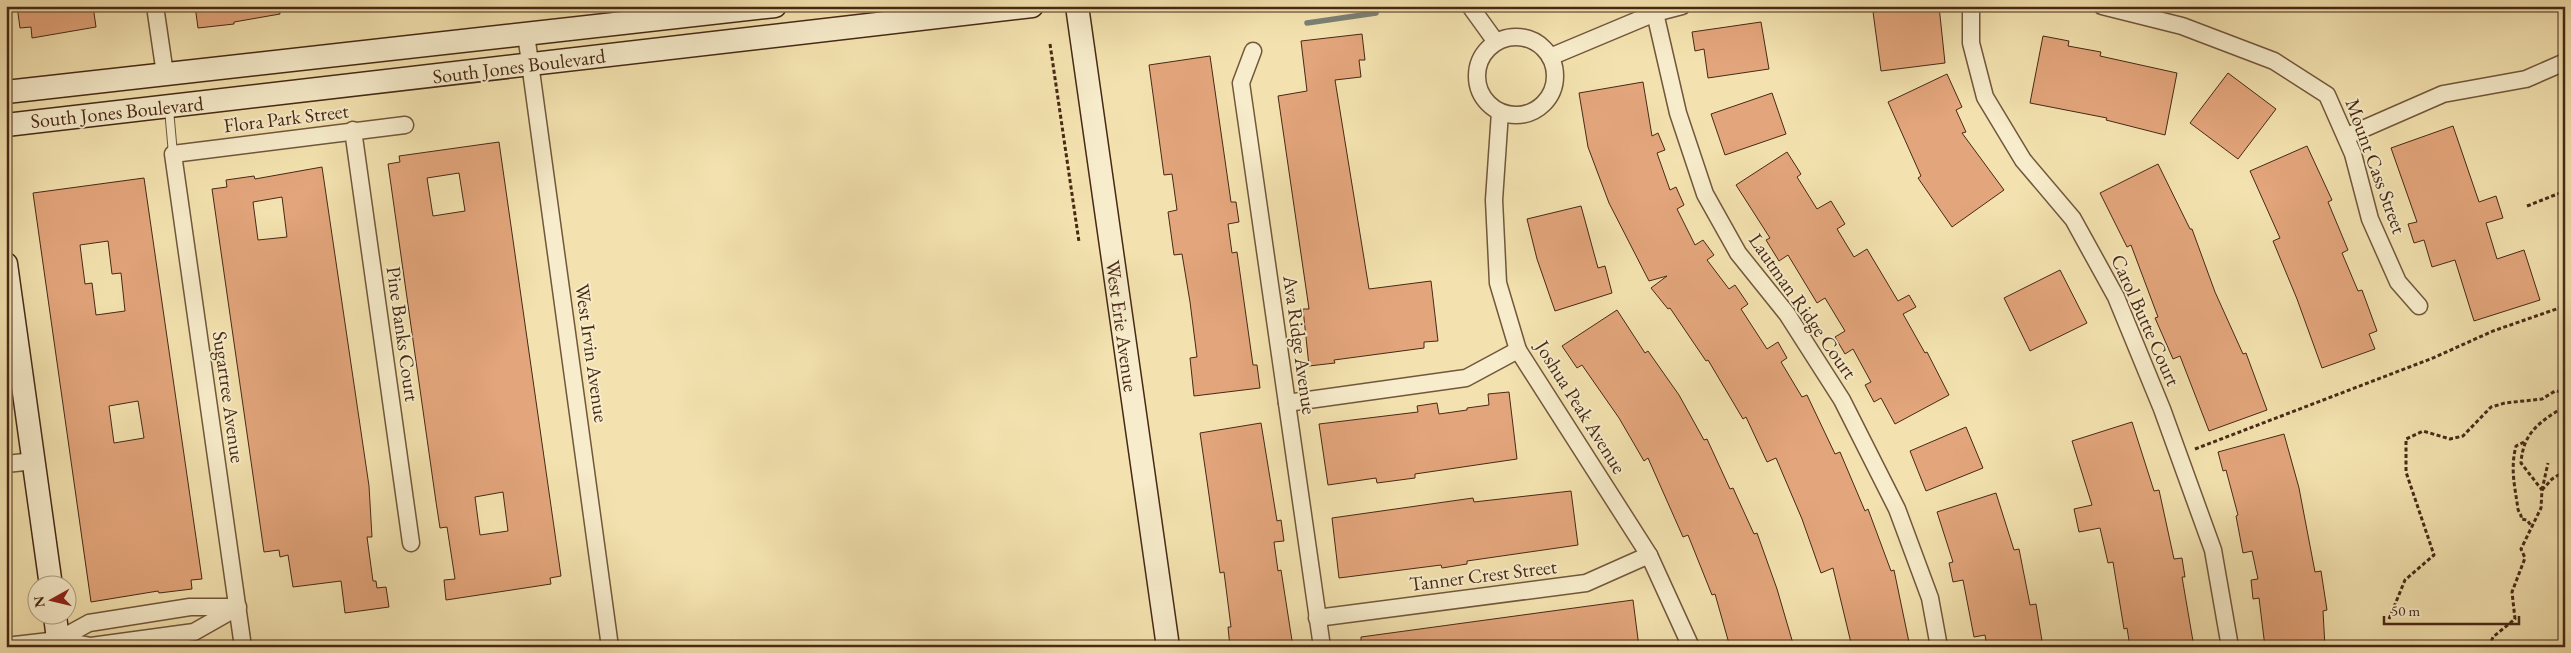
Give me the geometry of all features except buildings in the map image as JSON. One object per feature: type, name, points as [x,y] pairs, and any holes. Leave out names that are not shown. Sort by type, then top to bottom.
[{"type":"street","points":[[156,6],[165,74]]},
{"type":"street","name":"South Jones Boulevard","points":[[6,92],[775,6]]},
{"type":"street","name":"South Jones Boulevard","points":[[6,125],[1032,6]]},
{"type":"street","name":"West Erie Avenue","points":[[1077,6],[1168,647]]},
{"type":"street","points":[[1470,6],[1496,42]]},
{"type":"street","points":[[1550,56],[1661,10],[1682,6]]},
{"type":"street","name":"Carol Butte Court","points":[[1971,6],[1971,43],[1985,97],[2023,160],[2073,219],[2116,297],[2179,456],[2213,550],[2230,647]]},
{"type":"street","name":"Mount Cass Street","points":[[2102,6],[2182,26],[2274,61],[2327,95],[2347,136],[2370,219],[2398,282],[2419,306]]},
{"type":"street","name":"Lautman Ridge Court","points":[[1661,10],[1678,113],[1705,194],[1738,253],[1787,314],[1842,400],[1897,509],[1930,598],[1939,647]]},
{"type":"street","name":"West Irvin Avenue","points":[[526,34],[610,647]]},
{"type":"street","points":[[1516,37],[1526,38],[1536,42],[1550,56],[1555,74],[1555,83],[1547,100],[1532,112],[1521,115],[1500,112],[1484,98],[1477,78],[1482,58],[1496,42],[1516,37]]},
{"type":"street","name":"Ava Ridge Avenue","points":[[1253,51],[1241,83],[1322,647]]},
{"type":"street","points":[[2347,136],[2443,94],[2526,79],[2565,62]]},
{"type":"street","name":"Joshua Peak Avenue","points":[[1500,112],[1494,200],[1498,283],[1518,350],[1649,555],[1691,647]]},
{"type":"street","name":"Flora Park Street","points":[[173,154],[405,124]]},
{"type":"street","name":"Pine Banks Court","points":[[353,130],[411,544]]},
{"type":"street","name":"Sugartree Avenue","points":[[173,154],[243,647]]},
{"type":"street","points":[[6,264],[49,576]]},
{"type":"street","points":[[1287,403],[1466,378],[1518,350]]},
{"type":"street","points":[[6,464],[34,461]]},
{"type":"street","name":"Tanner Crest Street","points":[[1318,618],[1586,583],[1649,555]]},
{"type":"street","points":[[58,643],[89,623],[190,607],[238,608]]},
{"type":"street","points":[[6,646],[58,643],[91,646],[194,632],[238,608]]},
{"type":"street","points":[[56,626],[58,643]]},
{"type":"lane","points":[[168,106],[173,154]]},
{"type":"path","points":[[1050,44],[1079,242]]},
{"type":"path","points":[[2527,206],[2565,191]]},
{"type":"path","points":[[2179,456],[2433,358],[2493,331],[2565,306]]},
{"type":"path","points":[[2388,619],[2405,580],[2434,555],[2406,472],[2406,440],[2423,432],[2450,439],[2463,436],[2491,407],[2505,403],[2542,399],[2555,390],[2565,392]]},
{"type":"path","points":[[2542,490],[2521,463],[2522,446],[2538,424],[2565,406]]},
{"type":"path","points":[[2526,440],[2516,446],[2512,462],[2513,487],[2517,496],[2521,519],[2527,520],[2532,527]]},
{"type":"path","points":[[2489,647],[2493,637],[2515,619],[2512,592],[2525,558],[2521,548],[2541,508],[2542,490],[2548,463]]},
{"type":"path","points":[[2542,490],[2552,479],[2565,472]]},
{"type":"waterway","points":[[1307,23],[1376,13]]}]
